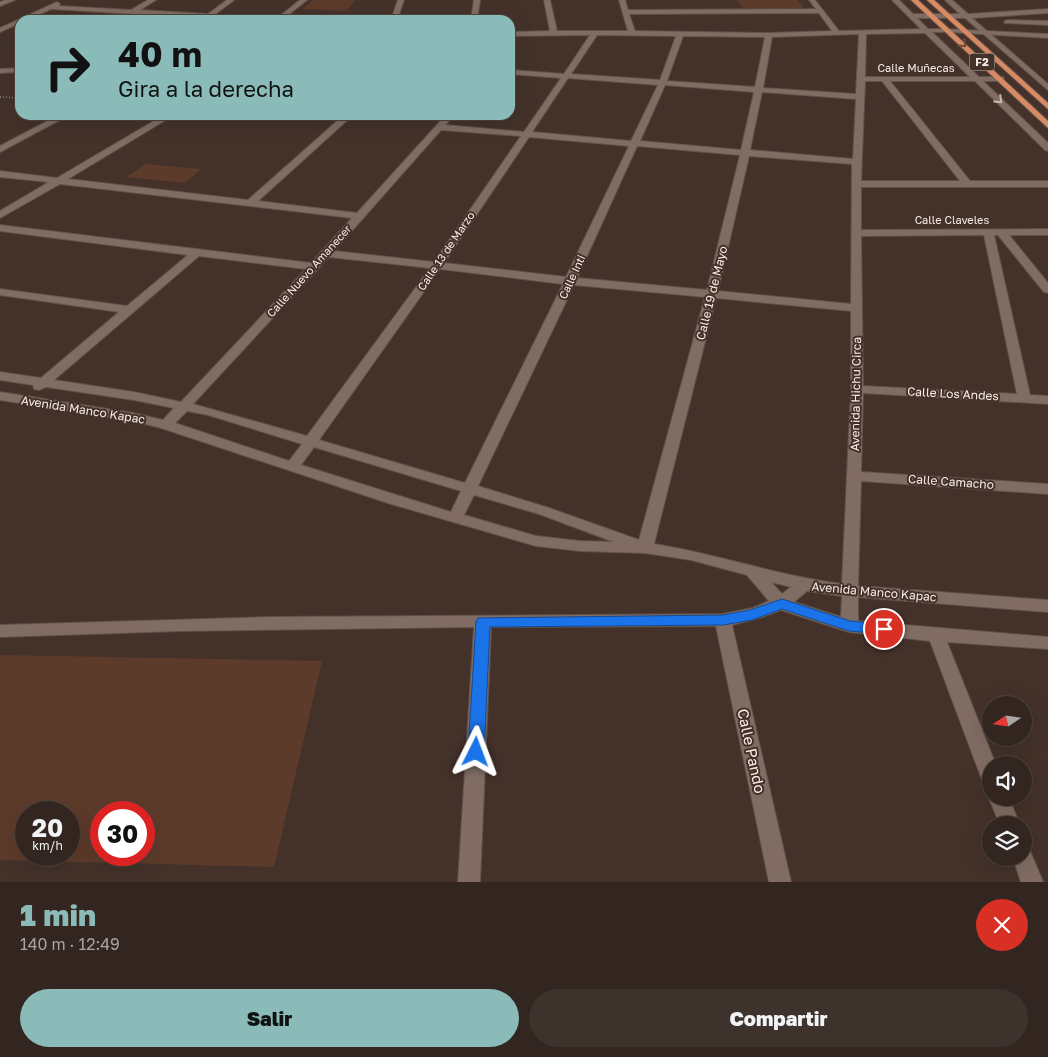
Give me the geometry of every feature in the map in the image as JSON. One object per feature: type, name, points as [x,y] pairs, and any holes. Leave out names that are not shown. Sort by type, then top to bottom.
[{"type":"highway","name":"F2","points":[[914,0],[1048,125]]},
{"type":"highway","name":"F2","points":[[930,0],[1048,107]]},
{"type":"street","points":[[0,4],[12,0]]},
{"type":"street","points":[[34,15],[66,0]]},
{"type":"street","points":[[127,15],[153,0]]},
{"type":"street","points":[[210,15],[231,0]]},
{"type":"street","points":[[284,15],[304,0]]},
{"type":"street","points":[[396,15],[401,0]]},
{"type":"street","points":[[475,15],[477,0]]},
{"type":"street","points":[[547,0],[554,33]]},
{"type":"street","points":[[622,0],[632,33]]},
{"type":"street","points":[[812,0],[838,34]]},
{"type":"street","points":[[895,0],[1048,148]]},
{"type":"street","points":[[948,0],[1048,88]]},
{"type":"street","points":[[50,8],[169,15]]},
{"type":"street","points":[[627,12],[738,9],[821,11]]},
{"type":"street","points":[[911,16],[965,16],[1048,11]]},
{"type":"street","points":[[954,21],[1048,23]]},
{"type":"street","points":[[0,30],[15,24]]},
{"type":"street","points":[[515,36],[554,33],[838,34],[926,30],[964,30],[1048,36]]},
{"type":"street","name":"Avenida Hichu Circa","points":[[849,626],[857,389],[856,184],[863,32]]},
{"type":"street","name":"Calle 13 de Marzo","points":[[293,466],[437,266],[564,76],[595,33]]},
{"type":"street","name":"Calle Inti","points":[[455,518],[635,142],[662,84],[681,33]]},
{"type":"street","name":"Calle 19 de Mayo","points":[[645,548],[713,294],[769,35]]},
{"type":"street","points":[[0,71],[15,70]]},
{"type":"street","points":[[515,72],[861,97]]},
{"type":"street","name":"Calle Muñecas","points":[[861,79],[1000,79]]},
{"type":"street","points":[[885,80],[968,184]]},
{"type":"street","points":[[0,149],[4,144],[54,120]]},
{"type":"street","points":[[0,216],[161,120]]},
{"type":"street","points":[[250,203],[343,120]]},
{"type":"street","name":"Calle Nuevo Amanecer","points":[[166,425],[314,267],[445,120]]},
{"type":"street","points":[[438,127],[858,162]]},
{"type":"street","points":[[0,174],[359,216]]},
{"type":"street","points":[[856,184],[1048,184]]},
{"type":"street","points":[[0,228],[195,254],[314,267]]},
{"type":"street","points":[[988,232],[1024,398]]},
{"type":"street","points":[[1001,232],[1048,290]]},
{"type":"street","name":"Calle Claveles","points":[[856,233],[1048,232]]},
{"type":"street","points":[[326,253],[570,281],[858,308]]},
{"type":"street","points":[[22,400],[195,254]]},
{"type":"street","points":[[0,292],[130,310]]},
{"type":"street","points":[[0,376],[211,412],[544,510],[645,548]]},
{"type":"street","name":"Calle Los Andes","points":[[857,389],[1048,400]]},
{"type":"street","name":"Avenida Manco Kapac","points":[[0,396],[133,417],[166,425]]},
{"type":"street","points":[[166,425],[396,501],[536,541],[580,546],[645,548]]},
{"type":"street","name":"Calle Camacho","points":[[854,476],[1048,489]]},
{"type":"street","name":"Avenida Manco Kapac","points":[[645,548],[691,556],[804,585],[850,591],[1048,606]]},
{"type":"street","points":[[753,572],[782,604],[849,626],[936,635],[1048,643]]},
{"type":"street","points":[[0,631],[86,627],[723,620],[752,615],[782,604],[804,585]]},
{"type":"street","name":"Calle Pando","points":[[723,620],[780,882]]},
{"type":"street","points":[[469,882],[483,622]]},
{"type":"street","points":[[936,635],[983,756]]},
{"type":"street","points":[[1026,866],[1032,882]]},
{"type":"path","points":[[0,97],[15,98]]},
{"type":"shaded area","points":[[313,0],[356,0],[346,11],[303,9]]},
{"type":"shaded area","points":[[737,0],[797,0],[804,8],[743,8]]},
{"type":"shaded area","points":[[145,164],[201,169],[185,183],[127,177]]},
{"type":"shaded area","points":[[0,655],[322,661],[274,867],[155,864],[155,801],[90,801],[90,862],[80,862],[80,801],[15,801],[15,860],[0,860]]},
{"type":"route","points":[[476,752],[483,622],[723,620],[752,615],[782,604],[849,626],[884,629]]}]
